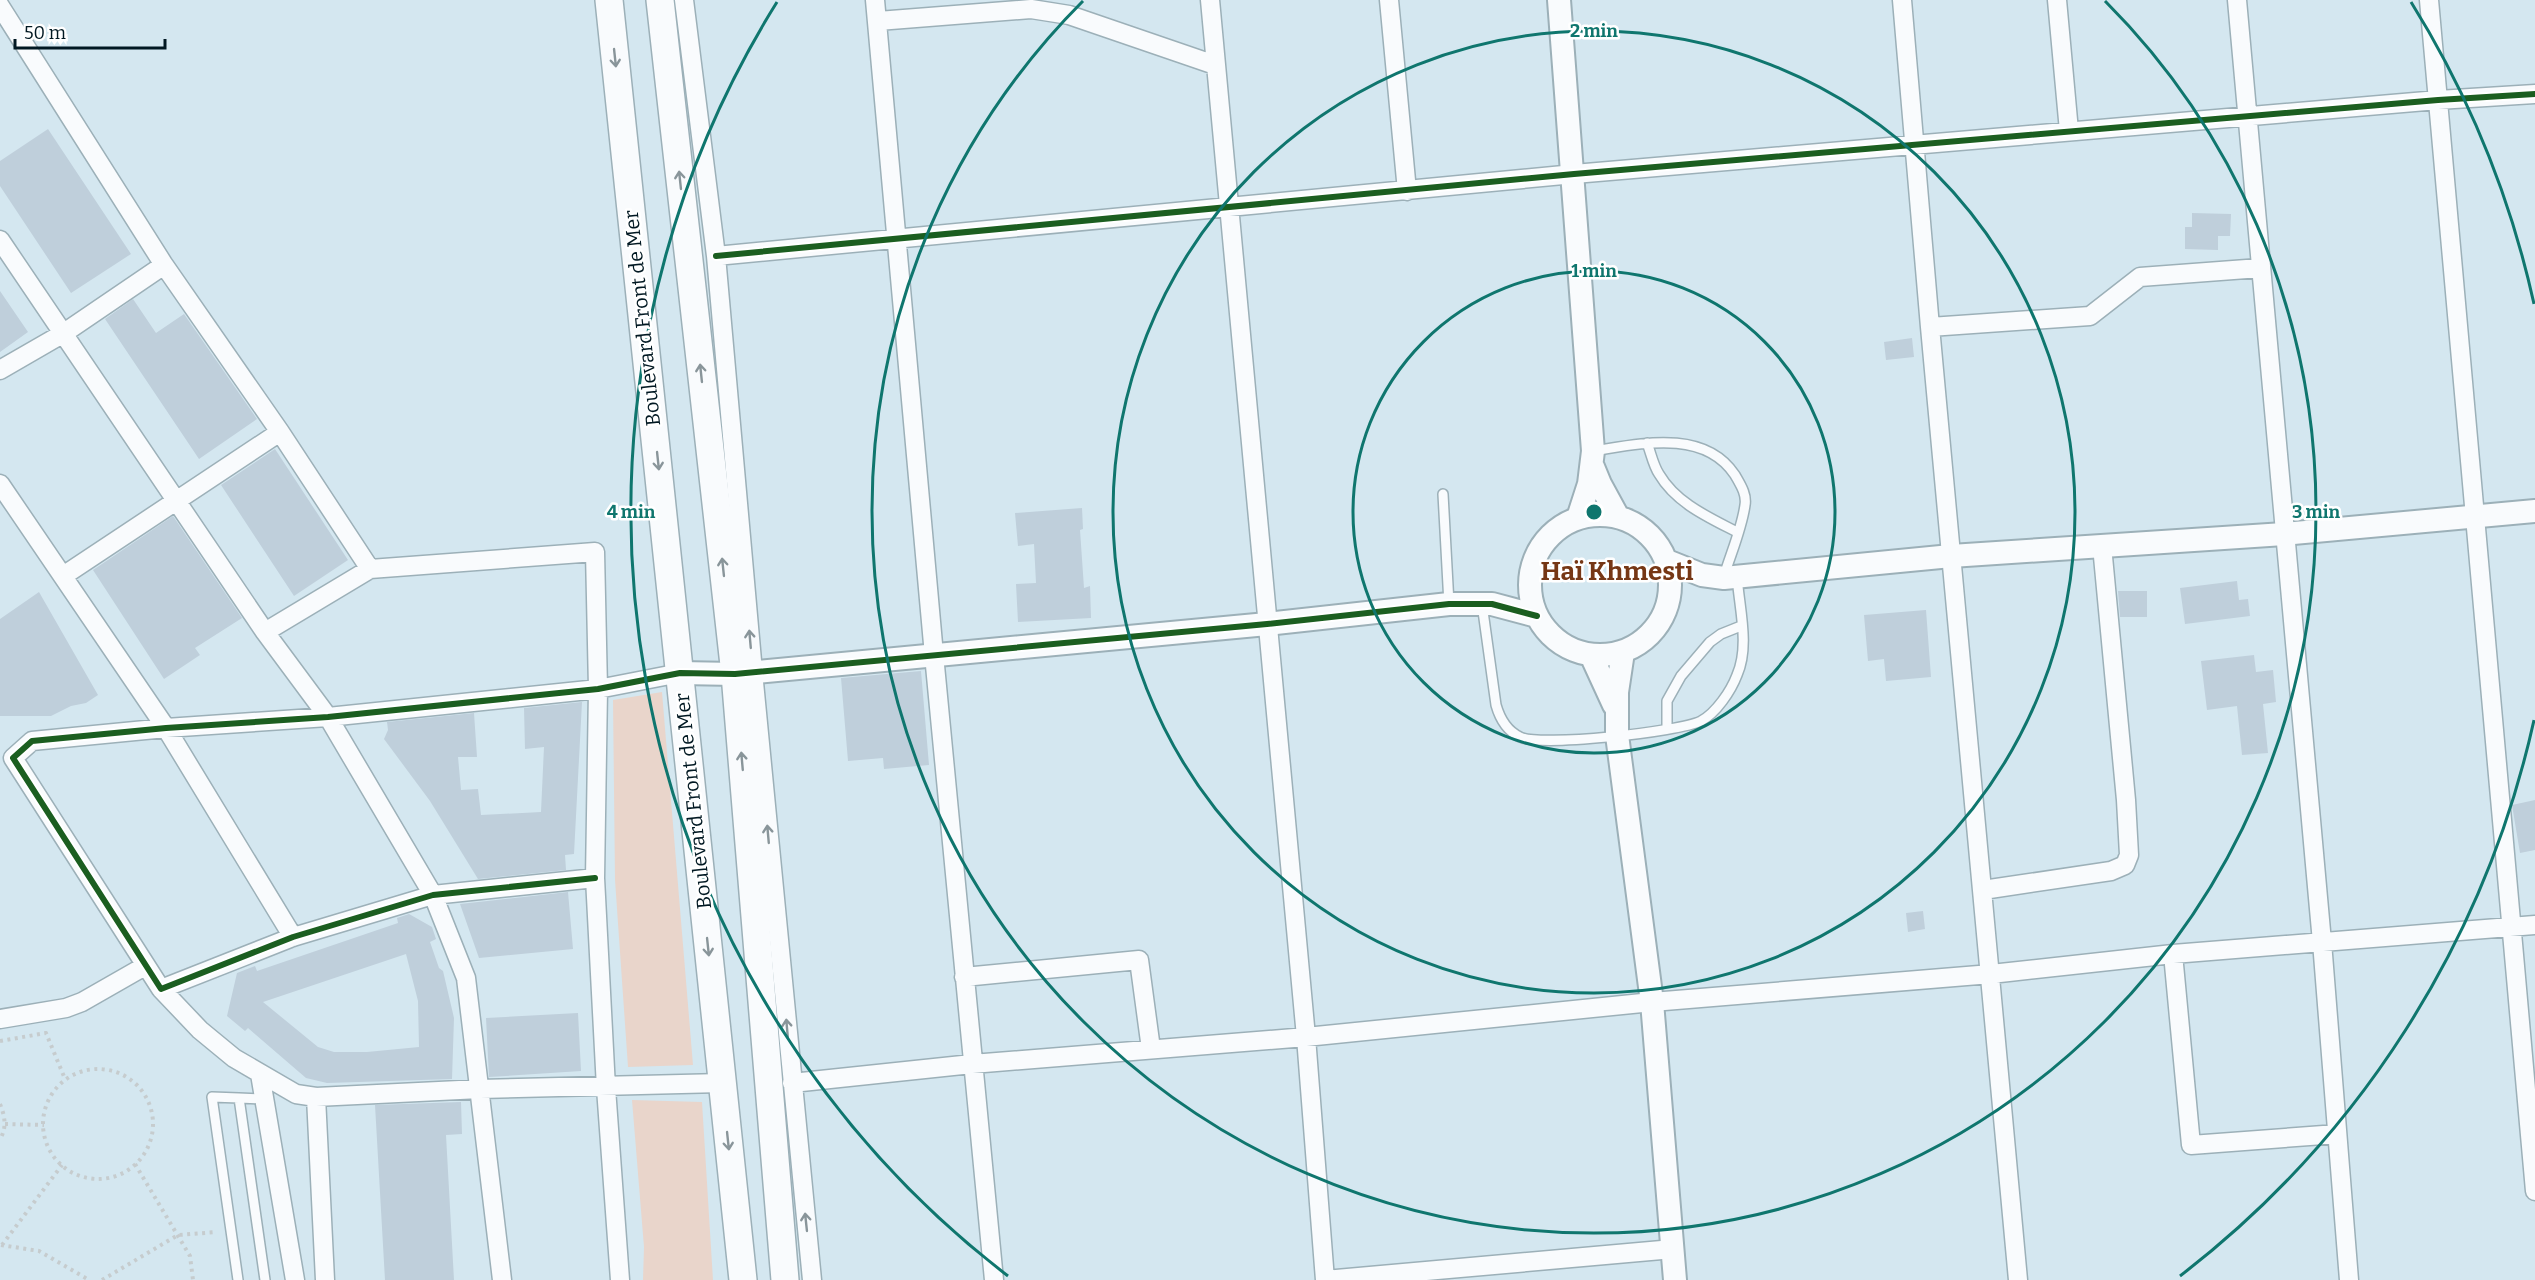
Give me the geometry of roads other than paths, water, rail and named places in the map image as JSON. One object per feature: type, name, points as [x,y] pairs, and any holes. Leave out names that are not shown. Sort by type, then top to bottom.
[{"type":"main road","name":"Boulevard Front de Mer","points":[[609,0],[743,1280]]},
{"type":"main road","points":[[660,0],[744,673],[785,1280]]},
{"type":"street","points":[[684,0],[716,256],[744,673],[792,1083],[812,1280]]},
{"type":"street","points":[[875,0],[972,1064],[994,1280]]},
{"type":"street","points":[[1210,0],[1306,1037],[1325,1280],[1673,1249]]},
{"type":"street","points":[[1389,0],[1407,191]]},
{"type":"street","points":[[1559,0],[1574,174],[1593,459],[1600,484],[1618,517]]},
{"type":"street","points":[[1902,0],[2018,1280]]},
{"type":"street","points":[[2057,0],[2069,131]]},
{"type":"street","points":[[2237,0],[2322,942],[2349,1280]]},
{"type":"street","points":[[2429,0],[2535,1191]]},
{"type":"street","points":[[0,6],[164,266],[280,432],[370,569]]},
{"type":"street","points":[[878,21],[1031,9],[1069,15],[1215,65]]},
{"type":"street","points":[[716,256],[897,237],[1228,209],[1574,174],[2438,100],[2535,94]]},
{"type":"street","points":[[0,240],[265,632],[328,717],[433,895],[466,978],[502,1280]]},
{"type":"street","points":[[0,370],[64,333],[164,266]]},
{"type":"street","points":[[1930,327],[2090,316],[2140,277],[2260,268]]},
{"type":"street","points":[[63,576],[280,432]]},
{"type":"street","points":[[1578,518],[1593,459]]},
{"type":"street","points":[[0,484],[166,728],[293,937]]},
{"type":"street","points":[[1668,603],[1690,588],[1725,577],[1951,556],[2284,534],[2535,511]]},
{"type":"street","points":[[1591,515],[1618,517],[1643,529],[1653,538],[1667,561],[1670,575],[1668,603],[1662,619],[1638,644],[1623,652],[1591,655],[1564,646],[1553,638],[1537,616],[1532,603],[1530,577],[1541,547],[1564,525],[1591,515]]},
{"type":"street","points":[[1983,890],[2111,871],[2126,865],[2129,855],[2126,800],[2103,546]]},
{"type":"street","points":[[265,632],[370,569],[595,552],[598,689],[595,878],[606,1088],[620,1280]]},
{"type":"street","points":[[1667,561],[1690,571],[1725,577]]},
{"type":"street","points":[[1487,604],[1530,577]]},
{"type":"street","points":[[722,1083],[606,1088],[480,1089],[316,1097],[296,1095],[234,1058],[200,1030],[161,989],[13,758],[32,741],[166,728],[328,717],[598,689],[680,673],[744,673],[1267,624],[1449,604],[1487,604],[1537,616]]},
{"type":"street","points":[[1623,652],[1619,671],[1617,735],[1652,1002],[1675,1280]]},
{"type":"street","points":[[1591,655],[1617,712]]},
{"type":"street","points":[[161,989],[293,937],[433,895],[595,878]]},
{"type":"street","points":[[792,1083],[972,1064],[1306,1037],[1652,1002],[1991,974],[2173,954],[2535,925]]},
{"type":"street","points":[[2173,954],[2191,1145],[2337,1134]]},
{"type":"street","points":[[964,977],[1139,960],[1151,1049]]},
{"type":"street","points":[[0,1019],[66,1008],[145,966]]},
{"type":"street","points":[[260,1074],[295,1280]]},
{"type":"street","points":[[316,1097],[325,1280]]},
{"type":"lane","points":[[1487,604],[1496,705],[1499,715],[1512,732],[1521,737],[1541,742],[1617,735],[1694,724],[1710,715],[1716,707],[1736,678],[1743,653],[1741,626],[1725,577],[1746,503],[1742,486],[1732,470],[1717,458],[1689,445],[1647,442],[1593,459]]},
{"type":"lane","points":[[1647,442],[1658,472],[1674,493],[1704,514],[1737,532]]},
{"type":"lane","points":[[1443,494],[1449,604]]},
{"type":"lane","points":[[1667,728],[1667,701],[1681,676],[1710,642],[1721,634],[1741,626]]},
{"type":"lane","points":[[238,1280],[212,1097],[265,1099]]},
{"type":"lane","points":[[239,1098],[265,1280]]},
{"type":"district","name":"Haï Khmesti","points":[[1617,571]]}]
